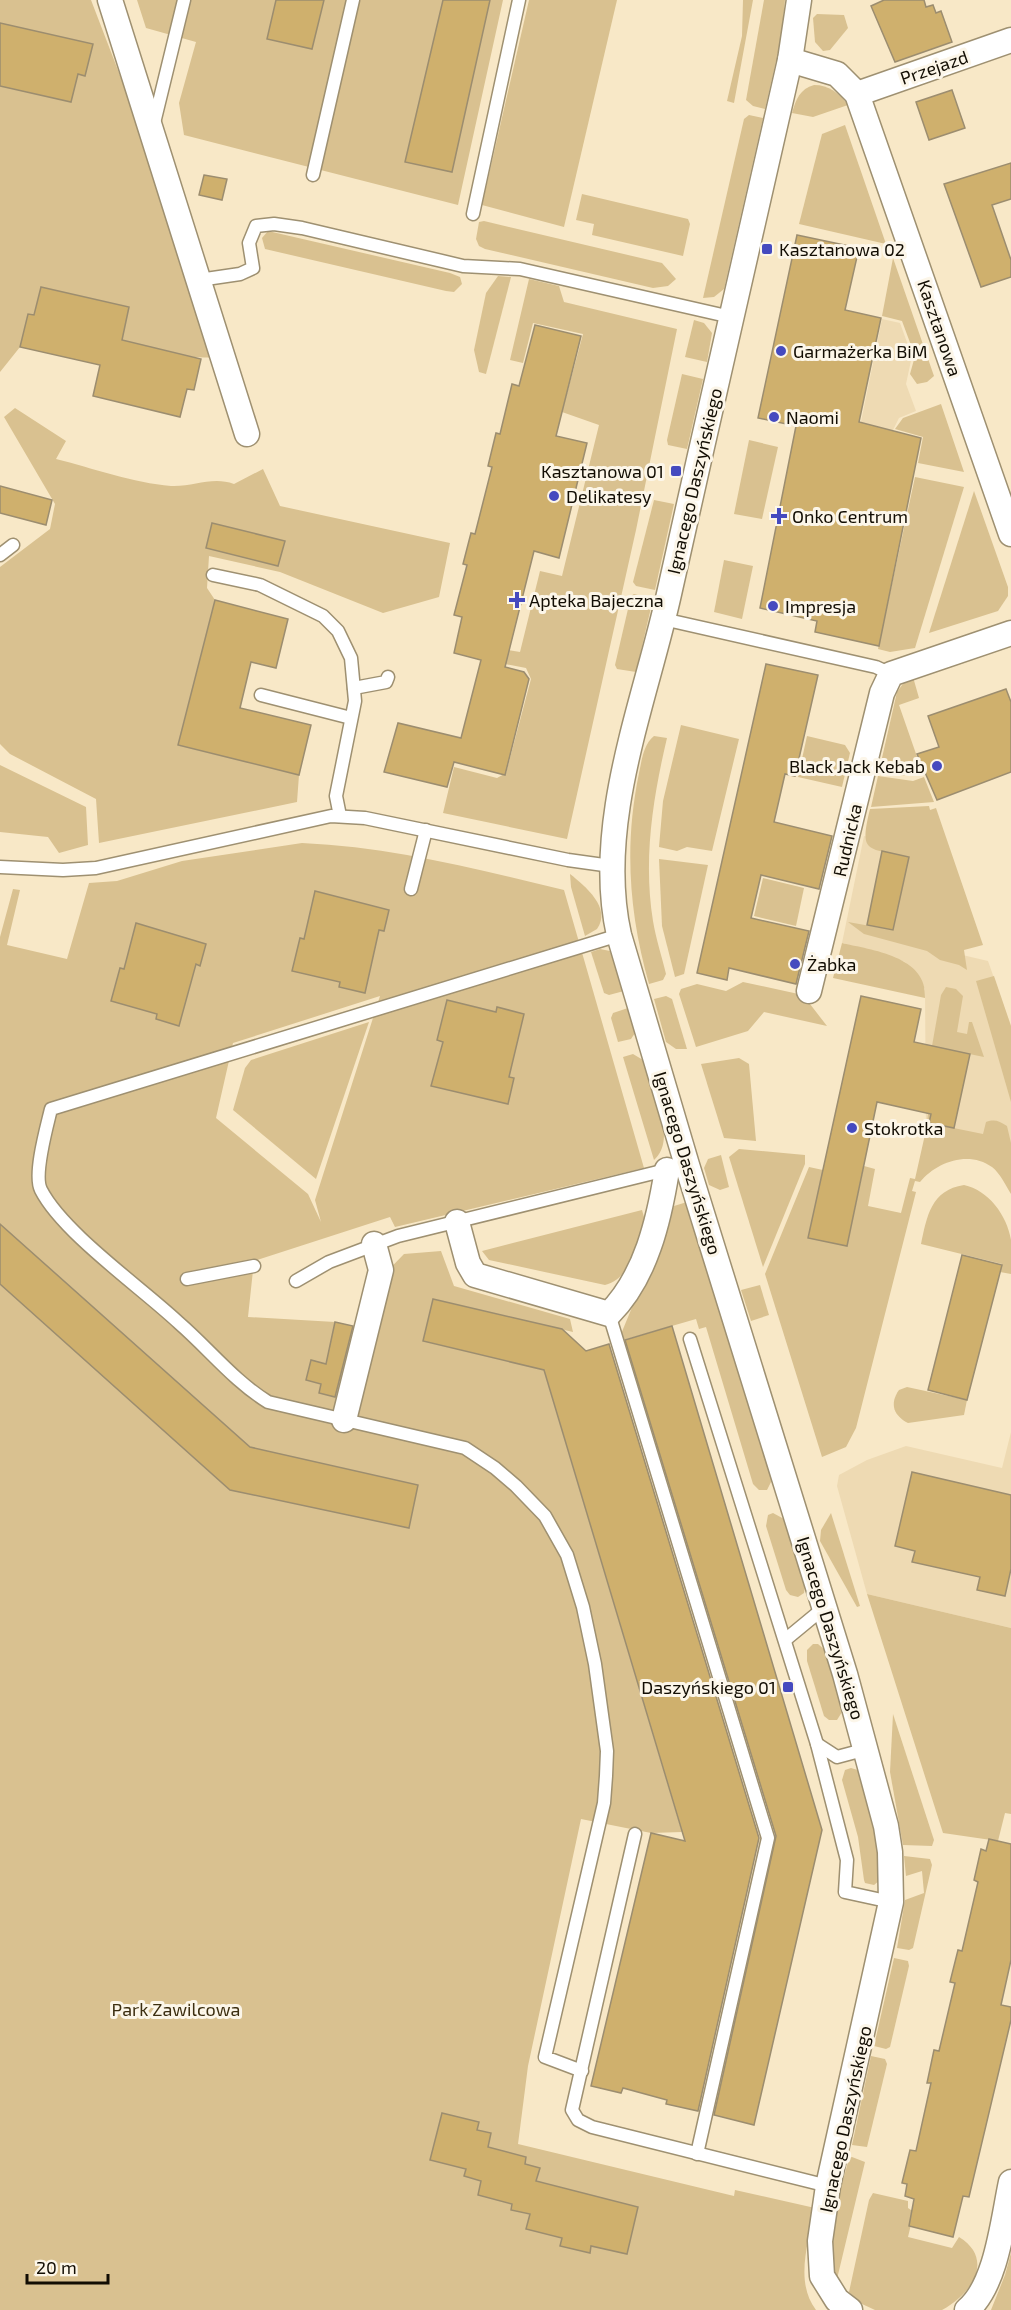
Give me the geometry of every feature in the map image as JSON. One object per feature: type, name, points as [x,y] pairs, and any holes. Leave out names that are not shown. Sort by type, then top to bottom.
[{"type":"street","points":[[110,0],[247,434]]},
{"type":"street","name":"Ignacego Daszyńskiego","points":[[799,0],[790,60],[663,619],[624,779],[611,866],[613,901],[619,935],[677,1168],[825,1607],[867,1749],[886,1826],[891,1862],[891,1902],[828,2186],[820,2241],[822,2276],[837,2300],[850,2310]]},
{"type":"street","name":"Przejazd","points":[[857,94],[1011,40]]},
{"type":"street","name":"Kasztanowa","points":[[790,60],[837,74],[857,94],[1011,534]]},
{"type":"street","points":[[891,674],[1011,633]]},
{"type":"street","name":"Rudnicka","points":[[810,992],[882,693],[891,674]]},
{"type":"street","points":[[457,1222],[468,1263],[475,1275],[609,1314],[626,1298],[658,1222],[677,1168]]},
{"type":"street","points":[[344,1420],[381,1270],[374,1244]]},
{"type":"street","points":[[967,2310],[981,2295],[988,2277],[1011,2182]]},
{"type":"lane","points":[[151,133],[184,0]]},
{"type":"lane","points":[[313,175],[353,0]]},
{"type":"lane","points":[[473,214],[519,0]]},
{"type":"lane","points":[[199,280],[240,273],[253,268],[249,243],[256,226],[274,224],[302,228],[463,266],[520,269],[731,317]]},
{"type":"lane","points":[[0,555],[13,545]]},
{"type":"lane","points":[[213,576],[260,585],[323,616],[338,631],[351,658],[354,688],[351,718],[336,795],[340,816]]},
{"type":"lane","points":[[663,619],[876,667],[891,674]]},
{"type":"lane","points":[[354,688],[386,682],[388,676]]},
{"type":"lane","points":[[261,695],[351,718]]},
{"type":"lane","points":[[0,867],[63,870],[96,868],[242,835],[340,816],[365,818],[568,860],[611,866]]},
{"type":"lane","points":[[411,889],[426,830]]},
{"type":"lane","points":[[582,2071],[545,2057],[603,1803],[607,1751],[595,1664],[583,1607],[567,1555],[545,1516],[495,1468],[465,1448],[268,1402],[252,1392],[180,1323],[66,1223],[40,1188],[43,1148],[51,1109],[619,935]]},
{"type":"lane","points":[[296,1281],[329,1262],[374,1244],[677,1168]]},
{"type":"lane","points":[[187,1279],[254,1266]]},
{"type":"lane","points":[[609,1314],[768,1838],[696,2154]]},
{"type":"lane","points":[[690,1339],[817,1744],[847,1860],[845,1892],[891,1902]]},
{"type":"lane","points":[[785,1641],[825,1607]]},
{"type":"lane","points":[[817,1744],[837,1757],[867,1749]]},
{"type":"lane","points":[[635,1833],[572,2110],[578,2120],[592,2127],[828,2186]]},
{"type":"shaded area","points":[[882,319],[900,323],[912,356],[906,384],[916,411],[899,418],[893,430],[857,600],[826,593]]},
{"type":"shaded area","points":[[864,836],[909,846],[937,949],[988,961],[1011,1026],[1011,1161],[926,1130],[925,989],[905,962],[842,943]]},
{"type":"shaded area","points":[[1011,1432],[1011,1628],[867,1594],[837,1486],[839,1475],[867,1460],[906,1446],[1002,1468]]},
{"type":"green space","points":[[0,0],[91,0],[144,138],[214,357],[191,357],[144,347],[120,345],[129,307],[41,287],[34,315],[28,314],[20,347],[0,372]]},
{"type":"green space","points":[[137,0],[503,0],[458,205],[184,135],[179,103],[196,42],[146,28]]},
{"type":"green space","points":[[529,0],[617,0],[564,227],[482,205]]},
{"type":"green space","points":[[743,0],[753,0],[734,103],[727,101],[742,36]]},
{"type":"green space","points":[[764,0],[785,0],[781,39],[765,109],[753,106],[746,100]]},
{"type":"green space","points":[[817,14],[844,15],[848,28],[830,50],[823,51],[815,42],[813,18]]},
{"type":"green space","points":[[814,85],[833,90],[848,105],[813,117],[792,113],[799,95]]},
{"type":"green space","points":[[749,115],[763,118],[724,289],[714,297],[703,298],[744,119]]},
{"type":"green space","points":[[845,125],[886,244],[799,224],[822,134]]},
{"type":"green space","points":[[582,194],[688,219],[690,224],[683,256],[592,235],[594,224],[576,220]]},
{"type":"green space","points":[[484,221],[662,263],[676,279],[668,286],[653,288],[485,249],[479,246],[476,239],[479,222]]},
{"type":"green space","points":[[268,231],[450,273],[460,277],[462,284],[454,292],[446,291],[265,249],[262,238]]},
{"type":"green space","points":[[893,258],[934,376],[927,382],[917,384],[910,374],[915,356],[902,321],[882,316]]},
{"type":"green space","points":[[498,276],[511,277],[486,374],[479,372],[474,350],[486,293]]},
{"type":"green space","points":[[529,279],[559,286],[564,302],[677,329],[636,530],[567,839],[443,813],[454,767],[497,778],[506,773],[531,679],[526,668],[500,663],[502,649],[520,652],[540,571],[562,576],[599,425],[562,412],[583,334],[533,323],[523,363],[510,360]]},
{"type":"green space","points":[[694,320],[704,323],[712,333],[707,362],[685,357]]},
{"type":"green space","points":[[682,374],[703,379],[687,449],[668,445],[667,440]]},
{"type":"green space","points":[[941,404],[964,472],[918,463],[923,437],[895,429],[903,418]]},
{"type":"green space","points":[[15,408],[66,441],[56,459],[128,479],[171,486],[210,481],[234,484],[263,469],[280,506],[450,543],[439,597],[383,613],[280,572],[209,556],[207,588],[215,600],[178,745],[299,775],[297,802],[99,843],[96,799],[10,754],[0,744],[0,567],[50,529],[55,504],[4,417]]},
{"type":"green space","points":[[749,440],[778,447],[762,519],[734,514]]},
{"type":"green space","points":[[915,477],[964,487],[915,648],[890,652],[878,649]]},
{"type":"green space","points":[[974,491],[1008,587],[1008,596],[998,611],[929,633]]},
{"type":"green space","points":[[654,500],[674,504],[655,590],[636,586],[633,582]]},
{"type":"green space","points":[[724,560],[753,566],[742,619],[714,612]]},
{"type":"green space","points":[[634,594],[653,599],[636,672],[617,669],[615,665],[631,596]]},
{"type":"green space","points":[[913,677],[919,698],[899,705],[922,771],[901,776],[879,771],[897,692],[905,681]]},
{"type":"green space","points":[[681,725],[739,739],[712,851],[687,847],[677,851],[659,847],[663,801]]},
{"type":"green space","points":[[654,736],[667,738],[654,806],[649,852],[653,921],[666,974],[663,980],[649,984],[633,905],[630,853],[634,800],[642,758],[645,748]]},
{"type":"green space","points":[[807,736],[845,745],[850,753],[842,787],[798,777]]},
{"type":"green space","points":[[0,765],[86,807],[88,845],[59,853],[48,837],[0,832]]},
{"type":"green space","points":[[878,776],[913,781],[924,777],[934,802],[871,807]]},
{"type":"green space","points":[[929,806],[930,810],[936,808],[983,945],[964,950],[967,970],[959,965],[940,960],[927,951],[864,934],[848,922],[893,930],[908,858],[870,847],[866,835],[870,809]]},
{"type":"green space","name":"Park Zawilcowa","points":[[302,843],[336,845],[434,860],[564,890],[644,1168],[395,1227],[390,1217],[254,1261],[248,1317],[335,1322],[331,1342],[351,1346],[367,1292],[404,1254],[441,1251],[454,1286],[570,1319],[573,1332],[433,1299],[423,1341],[544,1370],[682,1832],[651,1833],[581,1819],[528,2066],[518,2144],[734,2196],[735,2190],[815,2208],[804,2274],[809,2299],[816,2310],[0,2310],[0,937],[13,889],[20,890],[7,945],[67,959],[89,883],[117,881],[182,861]],"holes":[[[380,996],[315,1200],[321,1222],[308,1194],[216,1118],[233,1043]]]},
{"type":"green space","points":[[659,859],[708,865],[684,974],[675,977],[662,926]]},
{"type":"green space","points":[[570,874],[595,898],[601,913],[601,921],[597,929],[585,936],[571,887]]},
{"type":"green space","points":[[763,878],[804,888],[796,926],[754,916]]},
{"type":"green space","points":[[842,943],[882,952],[908,964],[923,984],[925,998],[833,978]]},
{"type":"green space","points":[[600,949],[610,951],[624,991],[609,995],[604,993],[591,952]]},
{"type":"green space","points":[[994,976],[1011,1026],[1011,1102],[976,981]]},
{"type":"green space","points":[[743,982],[803,995],[827,1026],[764,1012],[748,1031],[696,1047],[679,994],[681,989],[697,984],[726,991]]},
{"type":"green space","points":[[946,987],[956,989],[963,996],[957,1032],[967,1034],[969,1022],[972,1022],[984,1057],[945,1049],[929,1123],[983,1134],[986,1122],[997,1121],[1007,1126],[1011,1143],[1011,1194],[992,1167],[973,1159],[944,1164],[920,1182],[915,1181],[912,1191],[916,1192],[856,1428],[846,1447],[822,1457],[765,1274],[809,1167],[823,1170],[847,1246],[864,1166],[875,1169],[868,1206],[901,1213],[910,1178],[915,1179],[926,1130],[929,1106],[926,1080],[941,995]]},
{"type":"green space","points":[[666,996],[672,999],[687,1049],[676,1049],[666,1042],[654,999]]},
{"type":"green space","points":[[628,1008],[635,1033],[631,1039],[618,1042],[611,1018],[613,1013]]},
{"type":"green space","points":[[369,1022],[316,1179],[233,1110],[245,1068],[251,1060]]},
{"type":"green space","points":[[633,1054],[643,1060],[657,1098],[664,1126],[661,1151],[654,1160],[623,1057]]},
{"type":"green space","points":[[739,1058],[749,1064],[756,1141],[724,1138],[701,1064]]},
{"type":"green space","points":[[739,1149],[805,1155],[805,1164],[763,1267],[729,1157]]},
{"type":"green space","points":[[721,1155],[729,1187],[720,1190],[709,1185],[704,1168],[708,1159]]},
{"type":"green space","points":[[964,1185],[981,1192],[1001,1213],[1011,1240],[1011,1274],[1000,1272],[1002,1264],[921,1244],[929,1214],[937,1198],[944,1192]]},
{"type":"green space","points":[[687,1202],[772,1480],[767,1490],[759,1490],[753,1484],[706,1327],[699,1329],[696,1319],[620,1341],[674,1206]]},
{"type":"green space","points":[[642,1210],[646,1224],[631,1260],[621,1276],[605,1285],[489,1260],[482,1251]]},
{"type":"green space","points":[[760,1285],[769,1315],[751,1321],[741,1290]]},
{"type":"green space","points":[[907,1387],[967,1400],[964,1415],[908,1423],[899,1417],[894,1409],[896,1395],[899,1390]]},
{"type":"green space","points":[[773,1513],[784,1519],[805,1585],[804,1593],[798,1597],[790,1595],[786,1590],[766,1526],[768,1515]]},
{"type":"green space","points":[[831,1513],[860,1606],[857,1607],[820,1541],[821,1530]]},
{"type":"green space","points":[[867,1594],[1011,1628],[1011,1814],[1005,1813],[998,1841],[943,1833]]},
{"type":"green space","points":[[813,1644],[818,1644],[826,1651],[843,1706],[837,1720],[829,1720],[824,1716],[807,1661],[807,1650]]},
{"type":"green space","points":[[893,1714],[934,1840],[932,1846],[903,1845],[890,1772]]},
{"type":"green space","points":[[851,1768],[861,1771],[879,1849],[880,1880],[874,1885],[865,1883],[864,1880],[858,1837],[842,1780],[845,1770]]},
{"type":"green space","points":[[904,1856],[930,1859],[932,1865],[913,1948],[909,1950],[897,1948],[905,1900],[924,1893],[922,1871],[906,1876]]},
{"type":"green space","points":[[894,1958],[908,1961],[909,1966],[890,2047],[886,2049],[874,2046]]},
{"type":"green space","points":[[871,2056],[885,2059],[887,2064],[867,2147],[852,2145]]},
{"type":"green space","points":[[849,2158],[865,2162],[837,2279],[832,2265],[831,2235],[841,2187]]},
{"type":"green space","points":[[873,2193],[908,2201],[908,2208],[914,2212],[908,2237],[952,2248],[959,2237],[970,2246],[976,2255],[975,2276],[970,2286],[953,2303],[942,2310],[875,2310],[862,2304],[849,2292],[869,2200]]},
{"type":"green space","points":[[1011,2253],[1011,2310],[991,2310],[1005,2275]]},
{"type":"building","points":[[276,0],[324,0],[312,49],[267,39]]},
{"type":"building","points":[[443,0],[490,0],[452,172],[405,162]]},
{"type":"building","points":[[884,0],[924,0],[926,7],[933,5],[936,13],[941,11],[952,42],[895,62],[871,6]]},
{"type":"building","points":[[0,23],[93,44],[85,76],[78,74],[71,102],[0,86]]},
{"type":"building","points":[[952,90],[965,128],[929,140],[916,102]]},
{"type":"building","points":[[1011,163],[1011,199],[992,205],[1011,260],[1011,277],[981,287],[944,184]]},
{"type":"building","points":[[204,175],[227,179],[222,200],[199,195]]},
{"type":"building","points":[[797,235],[859,248],[845,310],[881,318],[859,422],[921,438],[879,646],[815,632],[817,621],[760,608],[796,426],[758,418]]},
{"type":"building","points":[[41,287],[129,307],[122,340],[201,359],[194,390],[187,389],[180,417],[93,396],[100,365],[20,347],[28,314],[34,315]]},
{"type":"building","points":[[535,325],[581,336],[556,436],[587,443],[559,558],[534,551],[505,667],[524,672],[529,679],[505,775],[454,762],[447,787],[384,772],[398,723],[461,738],[481,660],[454,653],[462,617],[454,615],[467,565],[463,564],[471,533],[475,534],[492,467],[488,466],[496,433],[500,434],[512,384],[519,386]]},
{"type":"building","points":[[0,486],[52,500],[46,525],[0,513]]},
{"type":"building","points":[[212,523],[285,541],[278,566],[206,548]]},
{"type":"building","points":[[215,600],[288,619],[276,668],[251,662],[240,708],[311,725],[299,775],[178,745]]},
{"type":"building","points":[[766,664],[818,675],[795,776],[785,774],[774,822],[832,836],[819,889],[761,875],[751,918],[809,931],[796,984],[729,968],[727,980],[697,973]]},
{"type":"building","points":[[1006,689],[1011,702],[1011,772],[937,800],[917,754],[939,747],[928,716]]},
{"type":"building","points":[[882,851],[909,857],[893,930],[867,925]]},
{"type":"building","points":[[315,891],[389,910],[384,931],[379,930],[365,993],[339,987],[340,982],[292,971],[300,938],[304,939]]},
{"type":"building","points":[[136,923],[206,944],[200,966],[196,964],[179,1026],[156,1019],[157,1014],[111,1001],[120,968],[124,969]]},
{"type":"building","points":[[861,996],[921,1009],[914,1042],[970,1054],[954,1128],[929,1123],[931,1114],[877,1102],[847,1246],[808,1238]]},
{"type":"building","points":[[447,1000],[496,1012],[497,1007],[524,1014],[509,1077],[514,1078],[508,1104],[431,1086],[443,1042],[437,1040]]},
{"type":"building","points":[[0,1224],[250,1447],[418,1485],[409,1528],[230,1490],[0,1284]]},
{"type":"building","points":[[962,1255],[1002,1265],[967,1400],[928,1390]]},
{"type":"building","points":[[433,1299],[562,1329],[586,1351],[609,1344],[759,1838],[698,2111],[666,2104],[667,2100],[623,2088],[621,2093],[591,2086],[651,1833],[685,1841],[544,1370],[423,1341]]},
{"type":"building","points":[[335,1322],[353,1326],[335,1397],[319,1393],[321,1384],[306,1380],[311,1360],[326,1364]]},
{"type":"building","points":[[672,1326],[822,1830],[754,2125],[714,2115],[776,1836],[625,1340]]},
{"type":"building","points":[[912,1472],[1011,1495],[1011,1569],[1005,1596],[977,1590],[980,1577],[912,1562],[915,1551],[895,1546]]},
{"type":"building","points":[[989,1839],[1011,1844],[1011,1960],[1001,2005],[1011,2007],[1011,2020],[969,2197],[963,2196],[953,2237],[909,2226],[914,2199],[905,2196],[907,2184],[902,2183],[910,2150],[916,2151],[931,2083],[927,2083],[934,2050],[939,2051],[955,1983],[950,1982],[958,1950],[962,1951],[978,1882],[974,1880],[981,1849],[986,1851]]},
{"type":"building","points":[[442,2113],[479,2122],[477,2130],[491,2133],[488,2147],[526,2157],[525,2164],[540,2168],[536,2181],[638,2207],[627,2254],[591,2246],[590,2253],[560,2246],[562,2238],[526,2229],[530,2214],[511,2210],[512,2204],[478,2195],[481,2181],[464,2176],[466,2169],[430,2160]]},
{"type":"place","name":"Kasztanowa 02","points":[[767,249]]},
{"type":"place","name":"Garmażerka BiM","points":[[781,351]]},
{"type":"place","name":"Naomi","points":[[774,417]]},
{"type":"place","name":"Kasztanowa 01","points":[[676,471]]},
{"type":"place","name":"Delikatesy","points":[[554,496]]},
{"type":"place","name":"Onko Centrum","points":[[779,516]]},
{"type":"place","name":"Apteka Bajeczna","points":[[517,600]]},
{"type":"place","name":"Impresja","points":[[773,606]]},
{"type":"place","name":"Black Jack Kebab","points":[[937,766]]},
{"type":"place","name":"Żabka","points":[[795,964]]},
{"type":"place","name":"Stokrotka","points":[[852,1128]]},
{"type":"place","name":"Daszyńskiego 01","points":[[788,1687]]}]
